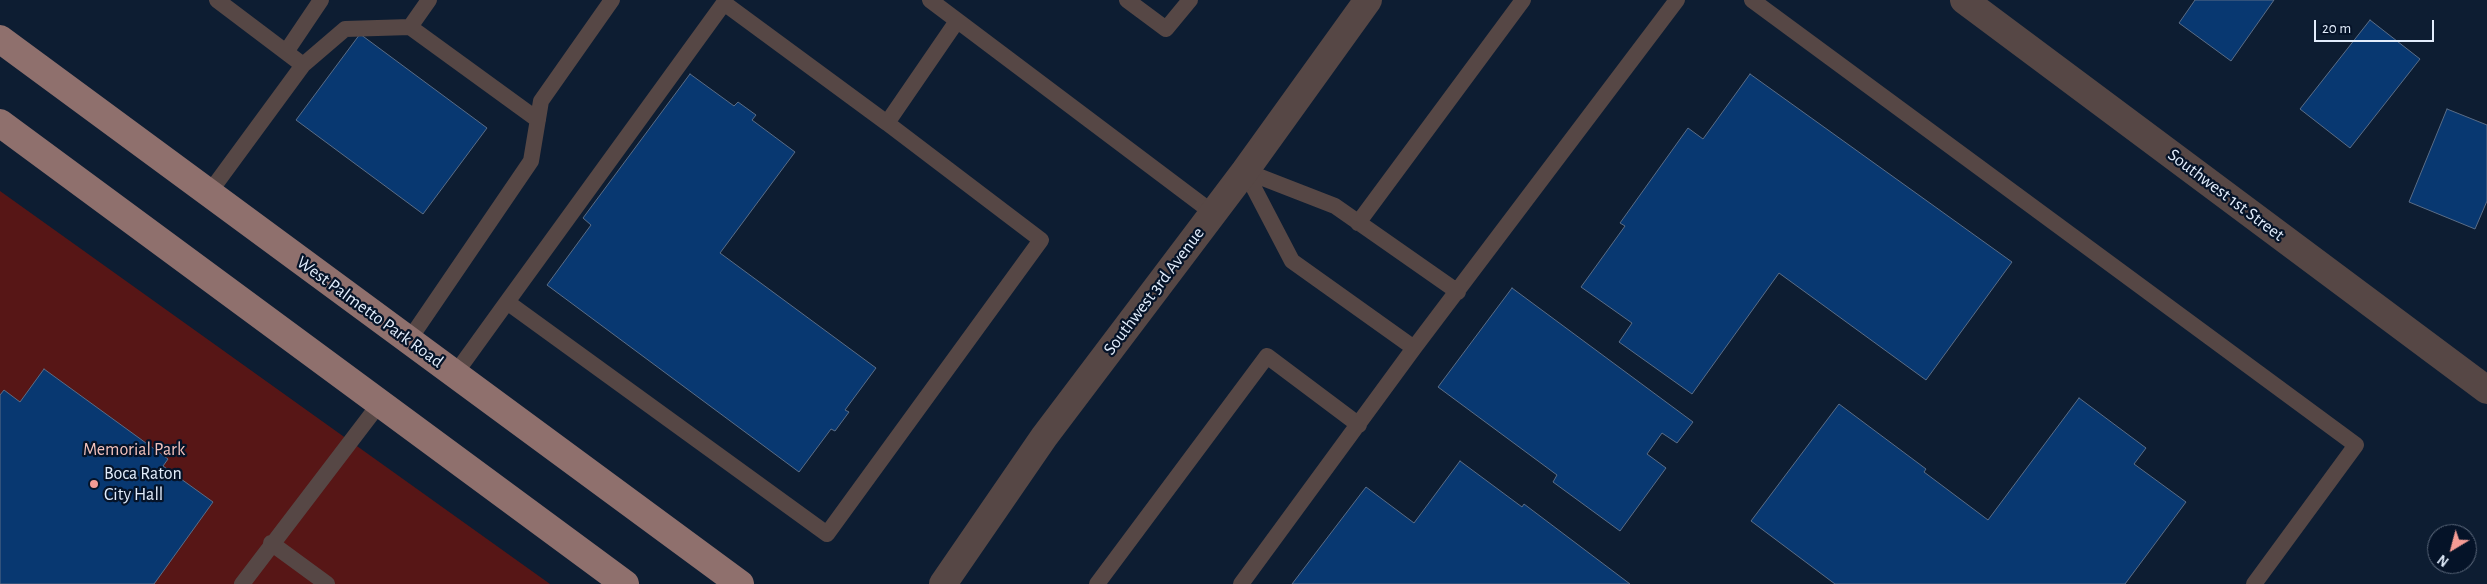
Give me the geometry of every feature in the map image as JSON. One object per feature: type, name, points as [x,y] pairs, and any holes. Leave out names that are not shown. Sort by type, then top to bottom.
[{"type":"main road","name":"West Palmetto Park Road","points":[[0,39],[740,584]]},
{"type":"main road","points":[[0,123],[625,584]]},
{"type":"street","name":"Southwest 3rd Avenue","points":[[943,584],[1044,437],[1245,171],[1368,0]]},
{"type":"street","name":"Southwest 1st Street","points":[[1964,0],[2487,390]]},
{"type":"lane","points":[[217,0],[303,64]]},
{"type":"lane","points":[[286,52],[321,0]]},
{"type":"lane","points":[[410,27],[429,0]]},
{"type":"lane","points":[[409,340],[531,161],[541,101],[612,0]]},
{"type":"lane","points":[[930,0],[1213,213]]},
{"type":"lane","points":[[1127,0],[1166,28],[1190,0]]},
{"type":"lane","points":[[1358,223],[1523,0]]},
{"type":"lane","points":[[1241,584],[1414,348],[1677,0]]},
{"type":"lane","points":[[1752,0],[2356,445],[2254,584]]},
{"type":"lane","points":[[455,374],[507,302],[724,3],[887,122],[1041,240],[827,534],[507,302]]},
{"type":"lane","points":[[887,122],[957,21]]},
{"type":"lane","points":[[209,193],[303,64],[345,29],[410,27],[538,120]]},
{"type":"lane","points":[[1245,171],[1335,206],[1458,292]]},
{"type":"lane","points":[[1245,171],[1292,261],[1414,348]]},
{"type":"lane","points":[[1096,584],[1267,356],[1359,425]]},
{"type":"lane","points":[[242,584],[271,543],[380,403]]},
{"type":"lane","points":[[271,543],[327,584]]},
{"type":"green space","name":"Memorial Park","points":[[0,191],[550,584],[0,584]]},
{"type":"building","points":[[2195,0],[2274,0],[2231,61],[2179,23]]},
{"type":"building","points":[[2370,20],[2420,59],[2350,148],[2300,109]]},
{"type":"building","points":[[360,34],[487,128],[423,214],[296,120]]},
{"type":"building","points":[[690,74],[734,106],[738,102],[756,115],[752,120],[795,152],[720,253],[876,368],[845,410],[849,412],[835,431],[831,429],[799,472],[547,285],[591,225],[583,218]]},
{"type":"building","points":[[1750,74],[2012,262],[1926,380],[1779,273],[1692,394],[1619,342],[1632,323],[1581,287],[1625,226],[1620,223],[1688,128],[1703,139]]},
{"type":"building","points":[[2447,109],[2487,125],[2487,201],[2475,229],[2409,202]]},
{"type":"building","points":[[1512,288],[1693,422],[1677,443],[1662,433],[1647,454],[1666,468],[1620,531],[1553,482],[1557,475],[1438,387]]},
{"type":"building","name":"Boca Raton City Hall","points":[[44,369],[168,459],[163,466],[213,502],[154,584],[0,584],[0,395],[4,390],[20,402]]},
{"type":"building","points":[[2079,398],[2146,448],[2134,464],[2186,502],[2125,584],[1835,584],[1751,521],[1839,404],[1926,469],[1924,472],[1988,520]]},
{"type":"building","points":[[1460,461],[1522,507],[1524,504],[1630,584],[1292,584],[1366,487],[1414,523]]},
{"type":"place","name":"Boca Raton City Hall","points":[[94,484]]}]
